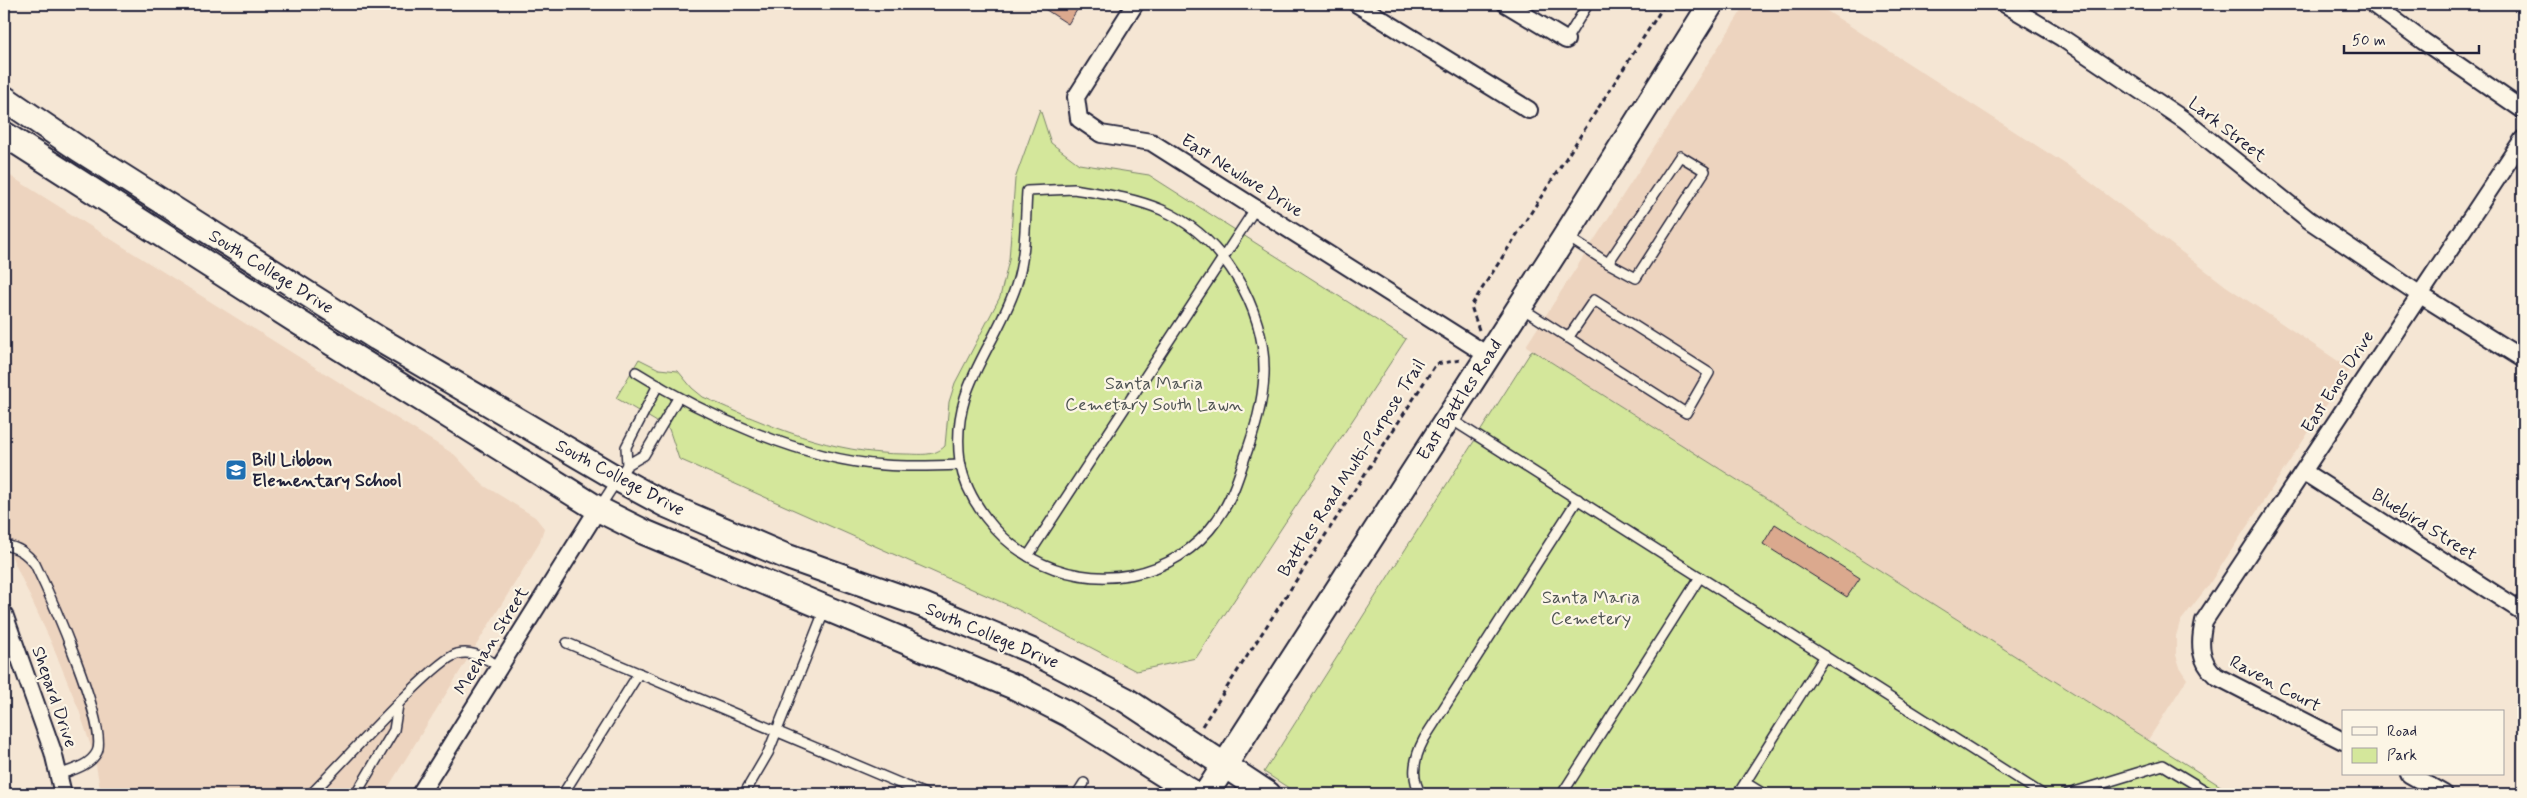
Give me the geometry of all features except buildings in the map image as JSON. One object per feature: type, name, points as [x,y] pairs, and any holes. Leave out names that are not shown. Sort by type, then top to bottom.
[{"type":"street","name":"East Newlove Drive","points":[[1135,4],[1076,97],[1079,119],[1101,134],[1150,142],[1489,356]]},
{"type":"street","points":[[1357,4],[1529,110]]},
{"type":"street","points":[[1506,4],[1566,40]]},
{"type":"street","name":"East Battles Road","points":[[1206,794],[1489,356],[1711,4]]},
{"type":"street","name":"Lark Street","points":[[2005,4],[2062,38],[2184,120],[2309,220],[2419,294],[2523,359]]},
{"type":"street","points":[[2373,4],[2422,41],[2523,110]]},
{"type":"street","name":"South College Drive","points":[[4,98],[94,159],[377,338],[623,472],[666,505],[785,556],[923,605],[1032,651],[1126,700],[1268,794]]},
{"type":"street","name":"South College Drive","points":[[4,134],[295,320],[598,509],[644,532],[1017,688],[1068,714],[1195,794]]},
{"type":"street","name":"East Enos Drive","points":[[2201,651],[2200,638],[2204,621],[2523,139]]},
{"type":"street","name":"Bluebird Street","points":[[2304,472],[2523,612]]},
{"type":"street","name":"Meehan Street","points":[[420,794],[598,509]]},
{"type":"street","name":"Shepard Drive","points":[[4,614],[53,752],[63,794]]},
{"type":"street","name":"Raven Court","points":[[2201,651],[2206,667],[2216,676],[2342,740]]},
{"type":"street","points":[[2412,776],[2444,794]]},
{"type":"lane","points":[[1566,40],[1588,4]]},
{"type":"lane","points":[[1566,235],[1608,263],[1636,278],[1705,171],[1680,156],[1608,263]]},
{"type":"lane","points":[[1074,189],[1130,198],[1164,211],[1194,230],[1223,257],[1252,306],[1261,334],[1264,373],[1259,418],[1234,491],[1217,520],[1191,549],[1163,566],[1132,575],[1099,578],[1073,576],[1049,568],[1028,556],[1005,539],[986,517],[971,493],[961,465],[958,434],[962,403],[974,372],[1006,312],[1017,283],[1023,254],[1027,191],[1074,189]]},
{"type":"lane","points":[[1028,556],[1256,209]]},
{"type":"lane","points":[[1520,307],[1568,338],[1686,413],[1709,373],[1594,300],[1568,338]]},
{"type":"lane","points":[[636,372],[678,398],[811,452],[883,465],[961,465]]},
{"type":"lane","points":[[623,472],[626,447],[658,385]]},
{"type":"lane","points":[[598,509],[623,472],[644,455],[678,398]]},
{"type":"lane","points":[[1449,418],[2042,794]]},
{"type":"lane","points":[[1422,794],[1415,775],[1416,755],[1424,739],[1578,499]]},
{"type":"lane","points":[[4,544],[27,553],[35,564],[68,641],[91,705],[100,741],[96,752],[88,763],[58,775]]},
{"type":"lane","points":[[1562,794],[1700,577]]},
{"type":"lane","points":[[744,794],[768,753],[775,730],[826,608]]},
{"type":"lane","points":[[567,643],[775,730],[918,793]]},
{"type":"lane","points":[[311,794],[424,678],[455,655],[473,652],[500,666]]},
{"type":"lane","points":[[1738,794],[1825,656]]},
{"type":"lane","points":[[563,794],[639,673]]},
{"type":"lane","points":[[356,794],[394,730],[398,705]]},
{"type":"lane","points":[[2068,794],[2163,765],[2211,794]]},
{"type":"lane","points":[[1077,794],[1084,783]]},
{"type":"lane","points":[[1746,783],[1764,794]]},
{"type":"path","points":[[1489,356],[1471,306],[1665,4]]},
{"type":"path","name":"Battles Road Multi-Purpose Trail","points":[[1191,743],[1436,364],[1489,356]]},
{"type":"shaded area","points":[[1746,4],[1816,4],[2073,169],[2226,286],[2350,369],[2208,586],[2180,622],[2176,636],[2176,655],[2181,670],[2187,679],[2148,740],[1526,346]]},
{"type":"shaded area","name":"Bill Libbon Elementary School","points":[[4,172],[455,455],[483,485],[535,517],[544,528],[539,544],[384,794],[101,794],[95,759],[79,710],[52,644],[4,540]]},
{"type":"green space","name":"Santa Maria Cemetary South Lawn","points":[[1040,109],[1051,143],[1079,164],[1149,175],[1406,339],[1196,658],[1136,671],[1017,609],[679,459],[669,429],[616,398],[639,359],[659,369],[678,371],[692,388],[703,397],[777,428],[826,444],[878,453],[926,454],[941,450],[945,446],[949,402],[955,383],[1000,297],[1009,260],[1015,179]]},
{"type":"green space","name":"Santa Maria Cemetery","points":[[1532,350],[2233,794],[1298,794],[1264,772]]},
{"type":"place","name":"Bill Libbon Elementary School","points":[[236,470]]}]
